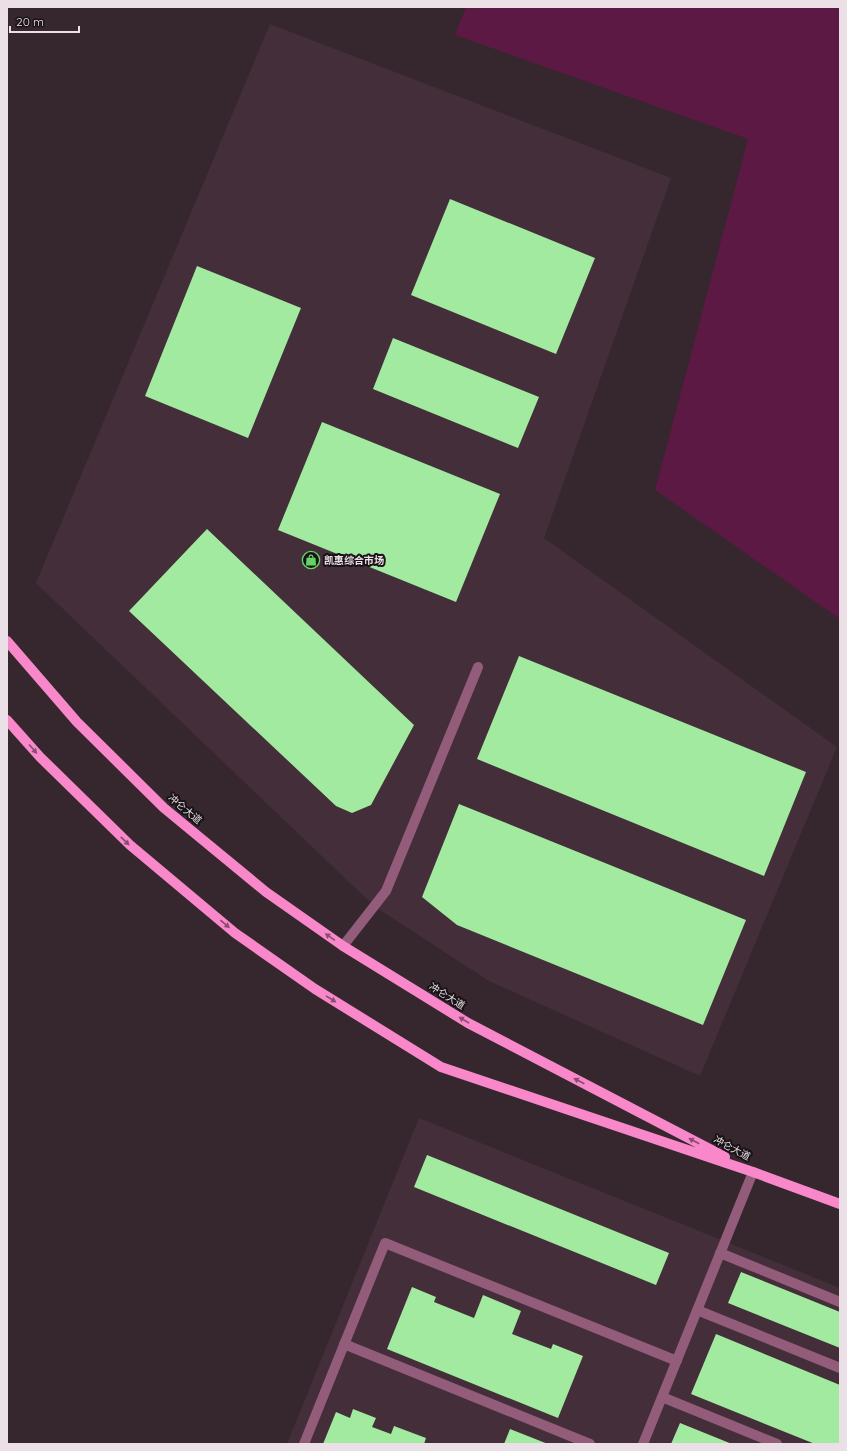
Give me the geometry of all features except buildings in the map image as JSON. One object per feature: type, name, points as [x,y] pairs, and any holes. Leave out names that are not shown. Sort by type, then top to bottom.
[{"type":"main road","name":"冲仑大道","points":[[7,642],[77,722],[164,808],[266,892],[343,946],[468,1023],[753,1172]]},
{"type":"main road","name":"冲仑大道","points":[[7,720],[40,757],[130,846],[235,933],[314,989],[442,1067],[753,1172]]},
{"type":"main road","points":[[753,1172],[840,1204]]},
{"type":"lane","points":[[343,946],[386,891],[478,667]]},
{"type":"lane","points":[[643,1444],[753,1172]]},
{"type":"lane","points":[[304,1444],[385,1243],[677,1361]]},
{"type":"lane","points":[[720,1253],[840,1302]]},
{"type":"lane","points":[[697,1310],[840,1368]]},
{"type":"lane","points":[[344,1344],[590,1444]]},
{"type":"lane","points":[[662,1397],[777,1444]]},
{"type":"shaded area","points":[[466,7],[840,7],[840,619],[655,490],[748,139],[455,35]]},
{"type":"shaded area","name":"凯惠综合市场","points":[[270,24],[671,178],[544,538],[837,747],[700,1076],[489,981],[374,906],[36,583]]},
{"type":"shaded area","points":[[419,1118],[840,1288],[840,1444],[287,1444]]},
{"type":"place","name":"凯惠综合市场","points":[[311,560]]}]
